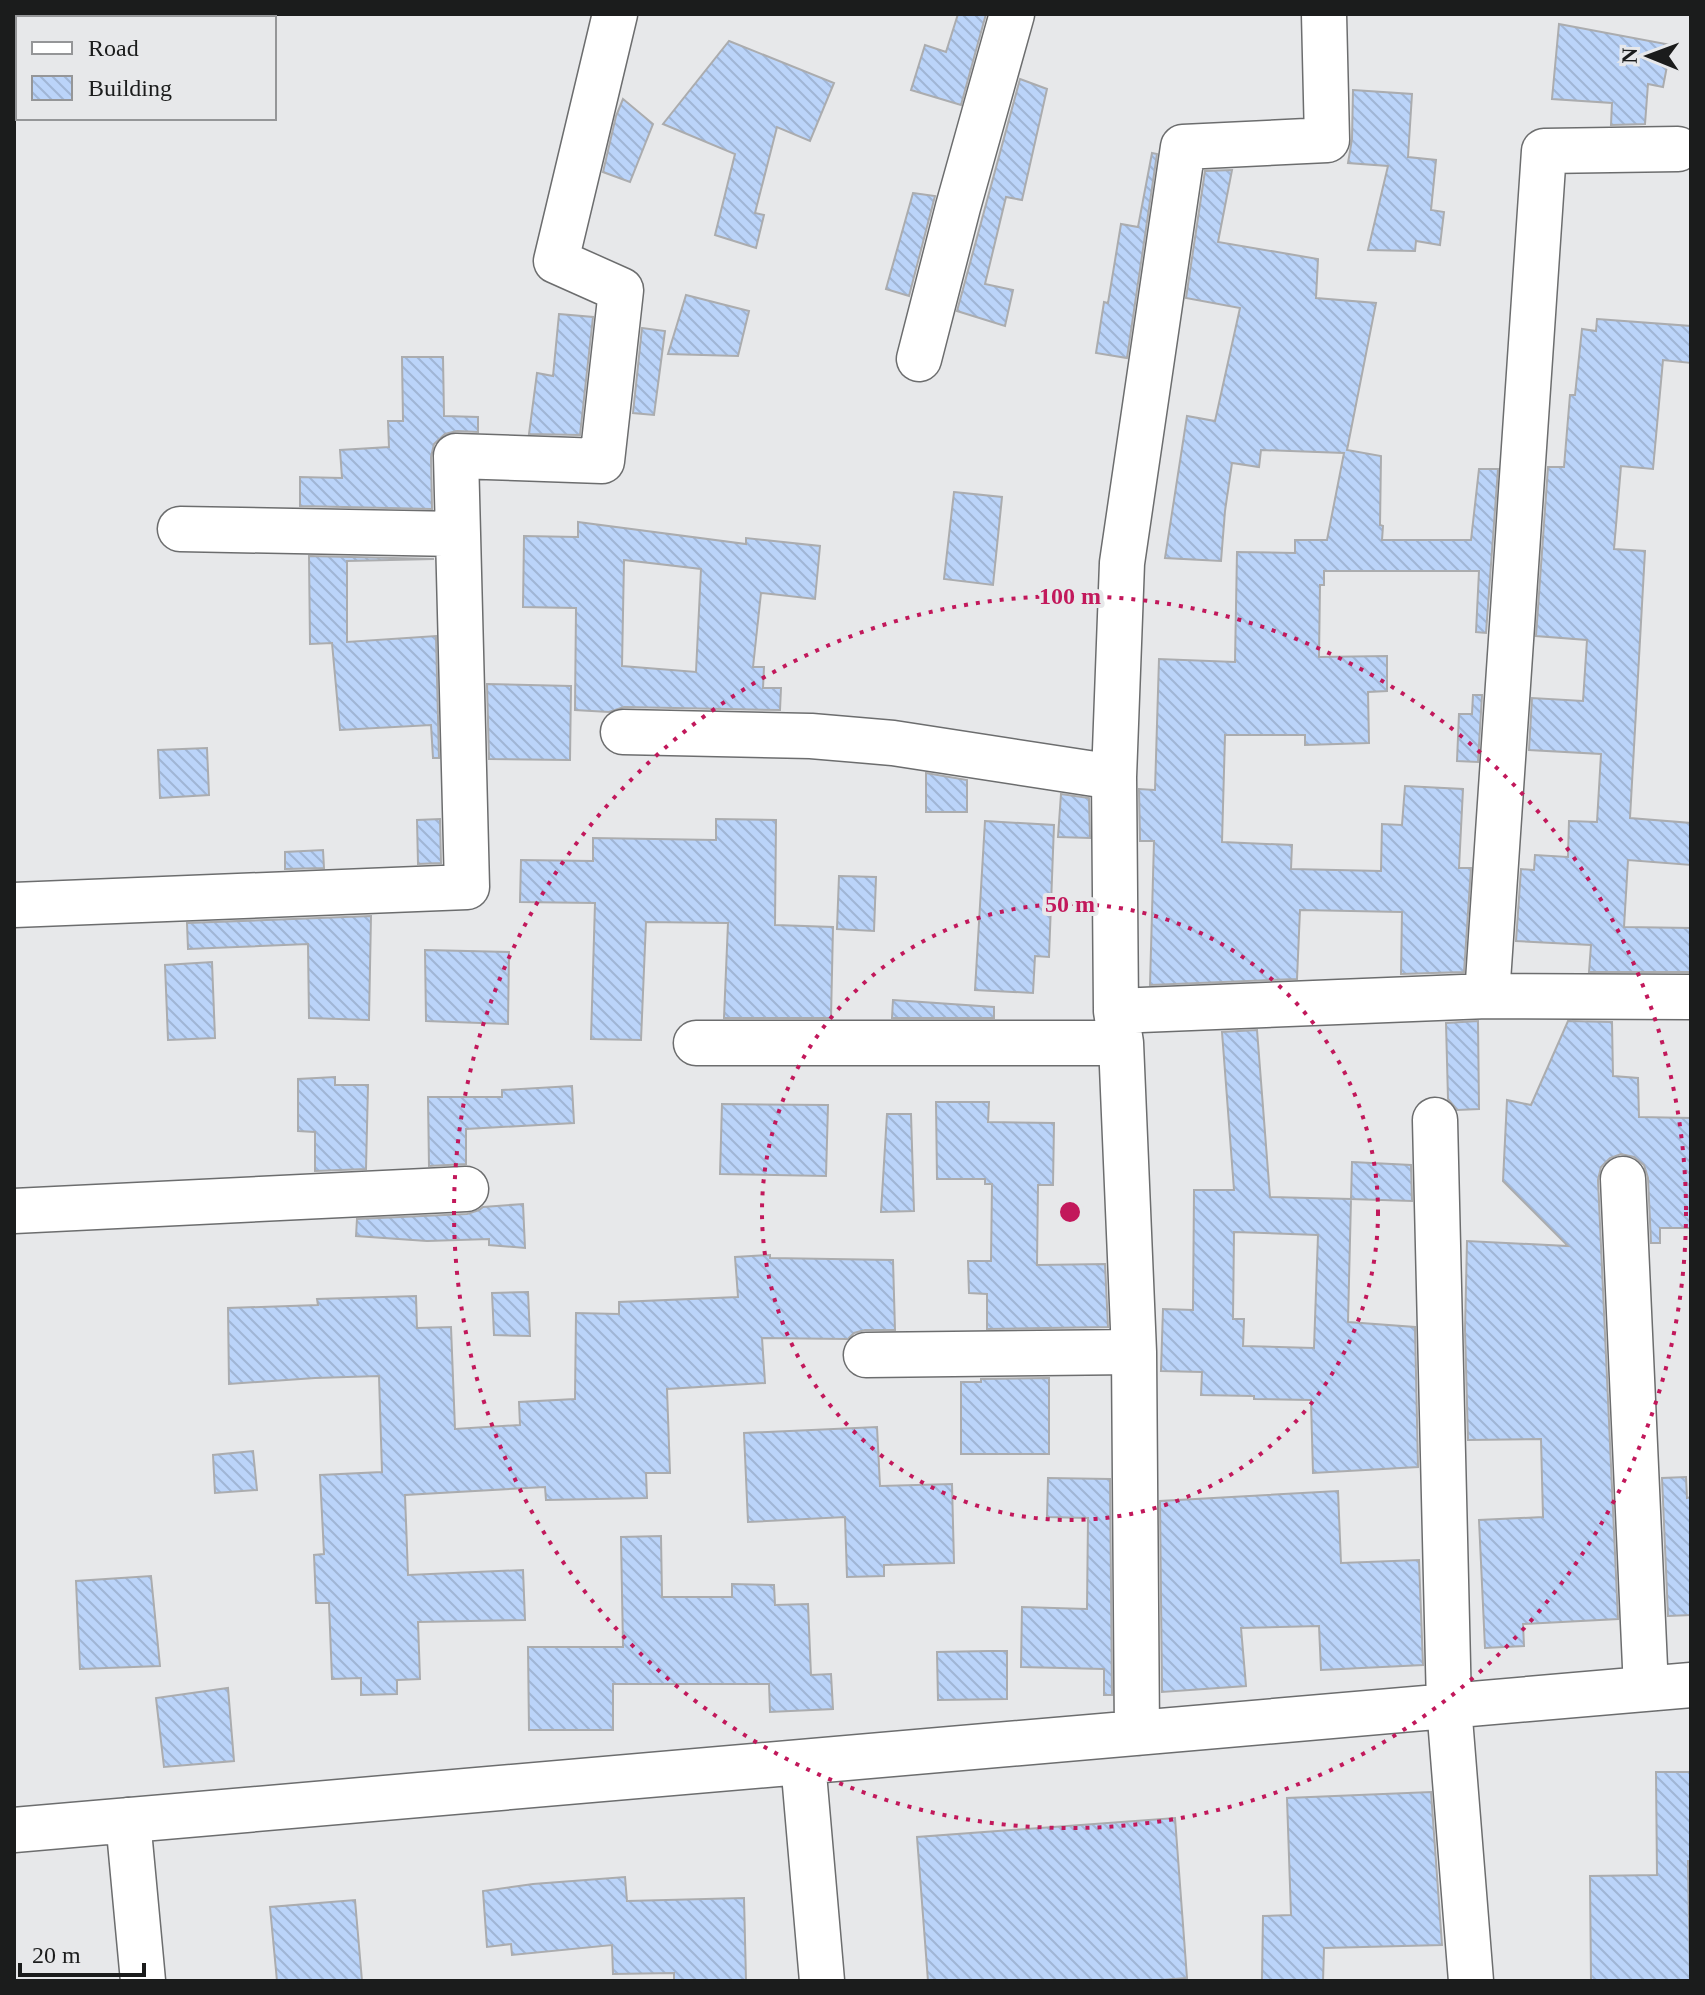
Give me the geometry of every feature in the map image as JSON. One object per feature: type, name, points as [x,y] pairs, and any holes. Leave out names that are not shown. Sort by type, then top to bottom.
[{"type":"street","points":[[14,905],[467,887],[456,456],[602,461],[621,290],[556,261],[615,14]]},
{"type":"street","points":[[919,359],[1012,14]]},
{"type":"street","points":[[1137,1733],[1134,1352],[1119,1027],[1114,777],[1122,563],[1183,147],[1327,140],[1324,14]]},
{"type":"street","points":[[1487,996],[1544,151],[1678,149]]},
{"type":"street","points":[[180,529],[457,534]]},
{"type":"street","points":[[623,732],[811,736],[893,743],[1114,777]]},
{"type":"street","points":[[696,1043],[1119,1027],[1487,996],[1691,997]]},
{"type":"street","points":[[1435,1120],[1449,1706],[1471,1981]]},
{"type":"street","points":[[1623,1179],[1646,1689]]},
{"type":"street","points":[[14,1211],[466,1189]]},
{"type":"street","points":[[866,1355],[1134,1352]]},
{"type":"street","points":[[14,1830],[1691,1685]]},
{"type":"street","points":[[803,1762],[822,1981]]},
{"type":"street","points":[[128,1820],[143,1981]]},
{"type":"building","points":[[958,14],[986,14],[961,105],[911,90],[925,45],[946,52]]},
{"type":"building","points":[[1559,24],[1671,45],[1663,87],[1648,84],[1645,124],[1611,125],[1612,103],[1552,99]]},
{"type":"building","points":[[729,41],[834,83],[810,141],[777,127],[755,213],[764,215],[756,248],[715,235],[735,154],[663,124]]},
{"type":"building","points":[[1020,79],[1047,89],[1022,200],[1006,197],[985,284],[1013,290],[1005,326],[957,311]]},
{"type":"building","points":[[1353,90],[1412,94],[1408,157],[1436,160],[1431,210],[1444,212],[1440,245],[1416,241],[1415,251],[1368,250],[1388,166],[1348,163]]},
{"type":"building","points":[[623,99],[653,124],[630,182],[603,172]]},
{"type":"building","points":[[1152,153],[1157,154],[1127,358],[1096,353],[1121,224],[1138,227]]},
{"type":"building","points":[[1232,170],[1218,242],[1318,259],[1316,298],[1376,303],[1347,450],[1381,456],[1382,540],[1471,540],[1479,469],[1498,469],[1486,633],[1476,632],[1479,571],[1324,571],[1324,585],[1320,585],[1319,657],[1387,656],[1387,691],[1368,692],[1369,743],[1305,745],[1305,735],[1225,735],[1222,842],[1292,845],[1291,869],[1381,871],[1382,824],[1402,825],[1405,786],[1463,789],[1459,868],[1471,868],[1464,972],[1401,974],[1402,912],[1300,910],[1297,979],[1150,985],[1154,841],[1140,841],[1139,789],[1155,790],[1159,659],[1235,662],[1237,552],[1295,553],[1295,540],[1327,540],[1344,453],[1261,450],[1259,467],[1232,463],[1221,561],[1165,558],[1187,416],[1215,421],[1240,308],[1186,298],[1205,171]]},
{"type":"building","points":[[913,193],[935,196],[909,296],[886,289]]},
{"type":"building","points":[[686,295],[749,311],[738,356],[668,354]]},
{"type":"building","points":[[559,314],[593,317],[580,435],[529,434],[537,373],[553,376]]},
{"type":"building","points":[[1597,319],[1691,326],[1691,363],[1663,360],[1653,469],[1621,466],[1614,549],[1645,551],[1630,818],[1691,823],[1691,865],[1628,860],[1624,927],[1691,928],[1691,972],[1589,972],[1591,945],[1516,941],[1521,869],[1534,870],[1535,855],[1568,857],[1569,821],[1597,822],[1601,754],[1529,750],[1532,698],[1583,701],[1587,640],[1536,636],[1548,467],[1564,467],[1570,395],[1575,395],[1582,329],[1596,331]]},
{"type":"building","points":[[642,328],[665,331],[654,415],[633,413]]},
{"type":"building","points":[[402,357],[443,357],[444,416],[478,417],[478,432],[445,434],[434,444],[431,457],[432,509],[300,506],[300,477],[342,478],[340,450],[389,447],[388,421],[403,421]]},
{"type":"building","points":[[954,492],[1002,497],[993,585],[944,579]]},
{"type":"building","points":[[578,522],[746,544],[746,538],[820,546],[815,599],[761,593],[753,667],[764,667],[763,688],[781,688],[780,710],[624,707],[609,712],[575,710],[576,608],[523,607],[524,536],[578,537]],"holes":[[[624,560],[701,569],[696,672],[622,666]]]},
{"type":"building","points":[[309,556],[434,559],[347,561],[347,642],[436,636],[439,758],[433,758],[431,725],[340,730],[332,643],[310,644]]},
{"type":"building","points":[[487,684],[571,686],[570,760],[489,759]]},
{"type":"building","points":[[1473,695],[1482,695],[1478,762],[1457,761],[1459,714],[1472,714]]},
{"type":"building","points":[[207,748],[209,795],[160,798],[158,750]]},
{"type":"building","points":[[926,773],[967,780],[967,812],[926,812]]},
{"type":"building","points":[[1061,794],[1089,798],[1090,838],[1058,837]]},
{"type":"building","points":[[440,819],[441,863],[418,864],[417,820]]},
{"type":"building","points":[[716,819],[776,820],[775,925],[833,927],[831,1018],[724,1018],[728,923],[646,922],[641,1040],[591,1039],[595,903],[520,902],[521,860],[593,861],[593,838],[716,840]]},
{"type":"building","points":[[985,821],[1054,825],[1049,957],[1035,956],[1033,993],[975,990]]},
{"type":"building","points":[[323,850],[324,868],[285,869],[285,852]]},
{"type":"building","points":[[839,876],[876,877],[874,931],[837,929]]},
{"type":"building","points":[[371,916],[369,1020],[309,1018],[308,944],[188,949],[187,923]]},
{"type":"building","points":[[425,950],[509,952],[508,1024],[426,1021]]},
{"type":"building","points":[[212,962],[215,1038],[168,1040],[165,965]]},
{"type":"building","points":[[893,1000],[994,1007],[994,1018],[892,1018]]},
{"type":"building","points":[[1478,1021],[1479,1109],[1457,1110],[1448,1099],[1446,1023]]},
{"type":"building","points":[[1568,1021],[1612,1022],[1613,1076],[1638,1078],[1639,1117],[1691,1118],[1691,1228],[1660,1228],[1660,1243],[1651,1243],[1648,1178],[1644,1165],[1634,1157],[1621,1154],[1610,1158],[1601,1167],[1598,1180],[1618,1619],[1523,1624],[1524,1646],[1485,1648],[1479,1520],[1543,1517],[1541,1439],[1468,1440],[1465,1330],[1467,1241],[1568,1246],[1503,1181],[1507,1100],[1531,1105]]},
{"type":"building","points":[[1257,1030],[1270,1197],[1351,1199],[1348,1322],[1415,1327],[1418,1467],[1313,1473],[1311,1400],[1201,1395],[1202,1372],[1161,1371],[1163,1309],[1193,1310],[1194,1190],[1234,1190],[1222,1032]],"holes":[[[1234,1232],[1318,1235],[1314,1348],[1243,1346],[1244,1319],[1233,1319]]]},
{"type":"building","points":[[335,1077],[335,1085],[368,1085],[366,1169],[315,1171],[315,1132],[298,1131],[298,1079]]},
{"type":"building","points":[[572,1086],[574,1123],[466,1129],[466,1164],[429,1166],[428,1097],[502,1097],[502,1090]]},
{"type":"building","points":[[936,1102],[989,1102],[988,1122],[1054,1123],[1053,1185],[1038,1185],[1037,1265],[1105,1264],[1108,1327],[987,1329],[987,1294],[969,1293],[968,1261],[991,1261],[992,1184],[985,1184],[985,1179],[937,1179]]},
{"type":"building","points":[[722,1104],[828,1105],[826,1176],[720,1174]]},
{"type":"building","points":[[887,1114],[911,1114],[914,1211],[881,1212]]},
{"type":"building","points":[[1352,1162],[1411,1165],[1412,1201],[1351,1199]]},
{"type":"building","points":[[523,1204],[525,1248],[489,1245],[489,1239],[427,1241],[356,1236],[357,1219],[467,1214],[483,1207]]},
{"type":"building","points":[[770,1255],[770,1258],[893,1260],[895,1330],[865,1330],[854,1333],[848,1339],[762,1338],[765,1383],[667,1389],[670,1473],[646,1473],[647,1498],[546,1500],[545,1487],[405,1495],[408,1575],[523,1570],[525,1620],[418,1622],[420,1679],[397,1680],[397,1694],[361,1695],[361,1678],[332,1679],[329,1603],[316,1603],[314,1555],[324,1554],[320,1475],[382,1472],[379,1376],[229,1384],[228,1308],[318,1305],[317,1299],[416,1296],[417,1328],[451,1327],[455,1429],[520,1425],[519,1402],[575,1399],[576,1313],[619,1314],[619,1302],[738,1297],[735,1257]]},
{"type":"building","points":[[528,1292],[530,1336],[494,1335],[492,1293]]},
{"type":"building","points":[[1049,1378],[1049,1454],[961,1454],[961,1382]]},
{"type":"building","points":[[877,1427],[880,1486],[952,1484],[954,1563],[884,1565],[884,1576],[847,1577],[845,1517],[748,1522],[744,1433]]},
{"type":"building","points":[[253,1451],[257,1490],[215,1493],[213,1455]]},
{"type":"building","points":[[1686,1477],[1687,1498],[1691,1497],[1691,1615],[1668,1616],[1662,1478]]},
{"type":"building","points":[[1048,1478],[1110,1479],[1112,1695],[1104,1695],[1104,1669],[1021,1667],[1022,1607],[1087,1609],[1088,1518],[1047,1517]]},
{"type":"building","points":[[1338,1491],[1341,1563],[1419,1560],[1423,1665],[1321,1670],[1319,1626],[1241,1628],[1246,1686],[1162,1692],[1160,1501]]},
{"type":"building","points":[[661,1536],[662,1597],[732,1597],[732,1584],[774,1585],[775,1605],[808,1604],[811,1675],[831,1674],[833,1709],[770,1712],[769,1684],[613,1684],[613,1730],[529,1730],[528,1647],[623,1647],[621,1537]]},
{"type":"building","points":[[151,1576],[160,1666],[80,1669],[76,1581]]},
{"type":"building","points":[[1007,1651],[1007,1699],[938,1700],[937,1652]]},
{"type":"building","points":[[228,1688],[234,1761],[164,1767],[156,1698]]},
{"type":"building","points":[[1656,1772],[1691,1772],[1691,1861],[1688,1861],[1690,1981],[1591,1981],[1590,1876],[1657,1875]]},
{"type":"building","points":[[1431,1792],[1442,1945],[1324,1948],[1323,1981],[1262,1981],[1263,1916],[1291,1915],[1287,1798]]},
{"type":"building","points":[[1175,1818],[1187,1978],[1148,1981],[928,1981],[917,1837]]},
{"type":"building","points":[[625,1877],[627,1901],[744,1898],[746,1981],[674,1981],[674,1973],[613,1974],[612,1945],[512,1955],[511,1944],[487,1947],[483,1891]]},
{"type":"building","points":[[355,1900],[362,1981],[277,1981],[270,1907]]}]
